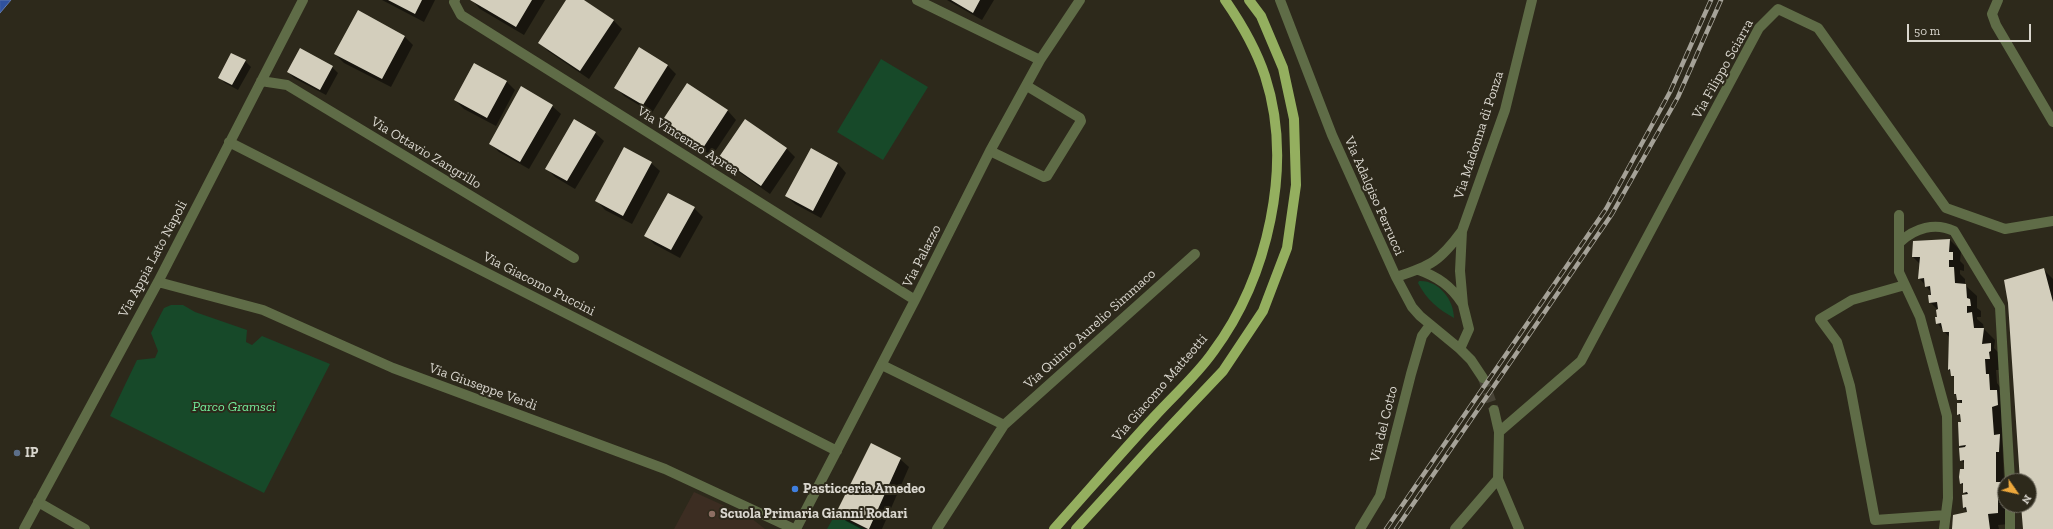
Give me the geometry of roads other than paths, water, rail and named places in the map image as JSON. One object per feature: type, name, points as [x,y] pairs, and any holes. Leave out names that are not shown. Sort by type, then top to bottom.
[{"type":"main road","name":"Via Giacomo Matteotti","points":[[1054,529],[1213,352],[1247,297],[1267,240],[1276,180],[1276,126],[1265,76],[1241,23],[1225,0]]},
{"type":"main road","points":[[1076,529],[1223,371],[1263,311],[1287,248],[1296,185],[1294,119],[1283,68],[1261,16],[1249,0]]},
{"type":"street","name":"Via Appia Lato Napoli","points":[[24,529],[158,282],[303,0]]},
{"type":"street","name":"Via Vincenzo Aprea","points":[[455,0],[454,2],[461,15],[915,300]]},
{"type":"street","points":[[917,0],[1040,60]]},
{"type":"street","name":"Via Palazzo","points":[[795,529],[882,365],[990,151],[1040,60],[1080,0]]},
{"type":"street","name":"Via Adalgiso Ferrucci","points":[[1280,0],[1332,136],[1396,277],[1412,307],[1430,325],[1460,349],[1471,360],[1483,378]]},
{"type":"street","name":"Via Madonna di Ponza","points":[[1396,277],[1433,264],[1448,251],[1462,231],[1505,110],[1532,0]]},
{"type":"street","points":[[1998,0],[1992,14],[1996,25],[2053,122]]},
{"type":"street","name":"Via Filippo Sciarra","points":[[1499,432],[1580,361],[1759,28],[1778,9],[1818,28],[1946,208],[2005,229],[2053,221]]},
{"type":"street","name":"Via Ottavio Zangrillo","points":[[261,81],[287,85],[574,258]]},
{"type":"street","points":[[990,151],[1044,177],[1047,176],[1081,121],[1080,118],[1027,86]]},
{"type":"street","name":"Via Giacomo Puccini","points":[[229,142],[837,450]]},
{"type":"street","points":[[1898,215],[1900,242],[1899,272],[1920,317],[1947,416],[1948,498],[1944,529]]},
{"type":"street","points":[[1900,242],[1910,233],[1923,227],[1945,227],[1954,232],[2000,307],[2010,473]]},
{"type":"street","name":"Via Madonna di Ponza","points":[[1460,349],[1468,329],[1463,305],[1460,271],[1462,231]]},
{"type":"street","name":"Via Quinto Aurelio Simmaco","points":[[938,529],[1004,425],[1195,254]]},
{"type":"street","points":[[1419,270],[1430,274],[1445,283],[1457,295],[1463,305]]},
{"type":"street","name":"Via Giuseppe Verdi","points":[[158,282],[263,310],[393,368],[664,469],[795,529]]},
{"type":"street","points":[[1905,286],[1852,300],[1820,320],[1837,342],[1850,386],[1875,520],[1946,515]]},
{"type":"street","name":"Via del Cotto","points":[[1360,529],[1380,496],[1422,336],[1430,325]]},
{"type":"street","points":[[882,365],[1004,425]]},
{"type":"street","points":[[1494,410],[1499,432],[1498,478],[1519,529]]},
{"type":"street","points":[[1455,529],[1498,478]]},
{"type":"street","points":[[38,502],[85,529]]},
{"type":"street","points":[[2010,513],[2010,529]]},
{"type":"water","points":[[0,0],[11,0],[0,13]]},
{"type":"tunnel","points":[[1483,378],[1494,410]]},
{"type":"railway","points":[[1386,529],[1606,209],[1670,92],[1711,0]]},
{"type":"railway","points":[[1396,529],[1612,214],[1678,97],[1721,0]]},
{"type":"place","name":"IP","points":[[17,453]]},
{"type":"place","name":"Pasticceria Amedeo","points":[[795,489]]},
{"type":"place","name":"Scuola Primaria Gianni Rodari","points":[[712,514]]},
{"type":"park label","name":"Parco Gramsci","points":[[234,407]]}]
